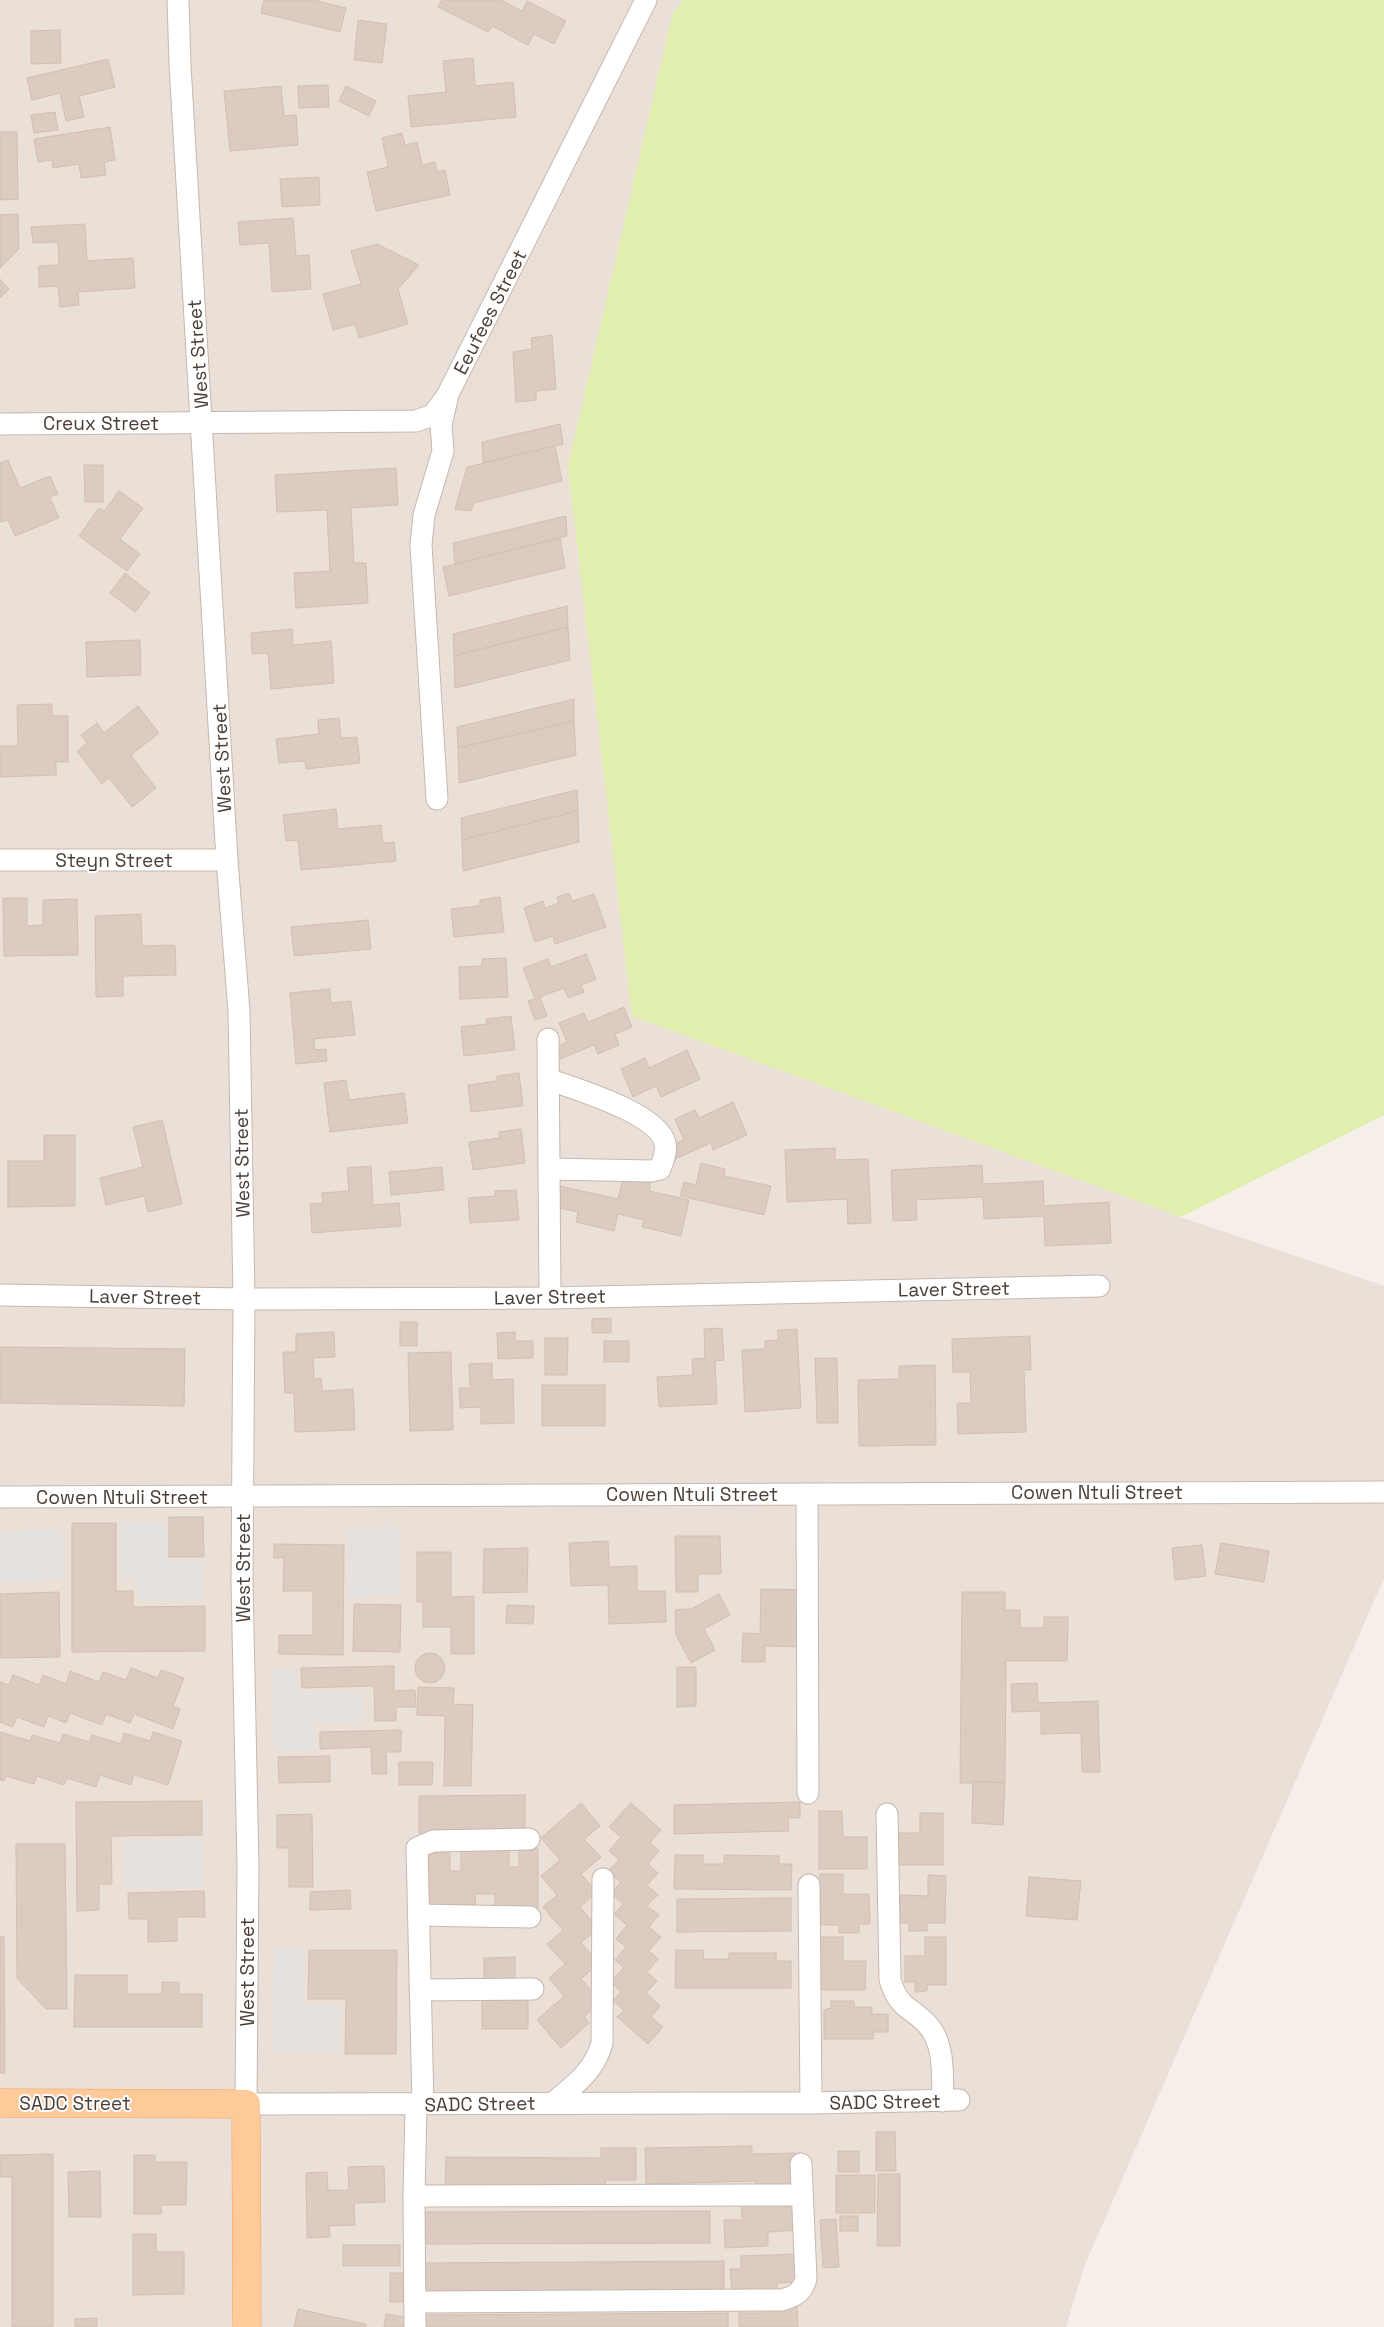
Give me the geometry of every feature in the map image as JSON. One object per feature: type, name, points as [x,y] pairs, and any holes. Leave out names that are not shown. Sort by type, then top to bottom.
[{"type":"main road","name":"SADC Street","points":[[0,2103],[246,2104]]},
{"type":"main road","name":"West Street","points":[[246,2104],[247,2327]]},
{"type":"street","name":"West Street","points":[[178,0],[180,65],[203,422],[227,860],[239,1011],[244,1298],[242,1582],[248,1866],[246,2104]]},
{"type":"street","name":"Eeufees Street","points":[[203,422],[416,422],[433,415],[447,396],[646,0]]},
{"type":"street","points":[[437,799],[421,545],[424,515],[443,451],[441,425],[447,396]]},
{"type":"street","name":"Creux Street","points":[[0,424],[203,422]]},
{"type":"street","name":"Steyn Street","points":[[0,860],[227,860]]},
{"type":"street","points":[[548,1039],[550,1298]]},
{"type":"street","points":[[548,1079],[624,1106],[661,1133],[666,1144],[660,1169],[651,1171],[549,1169]]},
{"type":"street","name":"Laver Street","points":[[0,1295],[244,1298],[550,1298],[1099,1286]]},
{"type":"street","name":"Cowen Ntuli Street","points":[[0,1497],[1384,1492]]},
{"type":"street","points":[[807,1494],[808,1793]]},
{"type":"street","name":"SADC Street","points":[[246,2104],[811,2103],[951,2100],[938,2042],[930,2028],[901,2004],[894,1995],[890,1980],[887,1814]]},
{"type":"street","points":[[415,2327],[414,2196],[419,2104],[420,1990],[417,1848],[433,1841],[529,1839]]},
{"type":"street","points":[[554,2102],[579,2082],[591,2068],[598,2056],[602,2043],[603,1879]]},
{"type":"street","points":[[809,1884],[811,2103]]},
{"type":"street","points":[[418,1915],[530,1917]]},
{"type":"street","points":[[420,1990],[533,1989]]},
{"type":"street","points":[[416,2302],[782,2300],[795,2296],[803,2288],[806,2279],[801,2164]]},
{"type":"street","points":[[414,2196],[802,2195]]},
{"type":"shaded area","points":[[0,0],[683,0],[672,16],[568,466],[632,1016],[1181,1217],[1384,1286],[1384,1578],[1084,2267],[1066,2327],[0,2327]]},
{"type":"shaded area","points":[[120,1522],[166,1522],[167,1560],[202,1560],[203,1599],[138,1600],[137,1578],[121,1578]]},
{"type":"shaded area","points":[[399,1527],[400,1596],[348,1598],[347,1528]]},
{"type":"shaded area","points":[[62,1530],[63,1581],[0,1582],[0,1531]]},
{"type":"shaded area","points":[[272,1667],[296,1667],[297,1693],[362,1692],[363,1722],[314,1723],[314,1750],[273,1750]]},
{"type":"shaded area","points":[[202,1839],[203,1887],[124,1888],[123,1841]]},
{"type":"shaded area","points":[[304,1947],[304,2006],[339,2006],[339,2051],[273,2052],[274,1948]]},
{"type":"green space","points":[[683,0],[1384,0],[1384,1115],[1181,1217],[632,1016],[568,466],[672,16]]},
{"type":"building","points":[[264,0],[314,0],[346,8],[340,32],[261,13]]},
{"type":"building","points":[[442,0],[501,0],[522,11],[527,1],[566,21],[554,44],[534,34],[528,45],[492,26],[488,32],[438,7]]},
{"type":"building","points":[[358,20],[387,24],[382,63],[354,60]]},
{"type":"building","points":[[60,30],[61,63],[31,64],[31,31]]},
{"type":"building","points":[[473,58],[475,86],[513,82],[516,117],[411,127],[408,96],[446,92],[443,61]]},
{"type":"building","points":[[108,59],[115,87],[79,96],[84,117],[66,121],[60,93],[32,100],[27,78]]},
{"type":"building","points":[[328,85],[329,107],[299,108],[298,86]]},
{"type":"building","points":[[281,86],[284,116],[296,115],[298,145],[230,151],[224,91]]},
{"type":"building","points":[[346,86],[376,101],[369,116],[339,101]]},
{"type":"building","points":[[55,112],[58,130],[34,133],[31,115]]},
{"type":"building","points":[[110,127],[115,160],[104,162],[106,175],[81,178],[79,164],[53,168],[52,160],[38,162],[34,139]]},
{"type":"building","points":[[0,132],[17,132],[18,199],[0,200]]},
{"type":"building","points":[[402,133],[405,145],[417,142],[422,165],[435,162],[437,172],[445,170],[450,195],[376,211],[367,172],[388,167],[382,138]]},
{"type":"building","points":[[319,177],[320,205],[282,207],[280,179]]},
{"type":"building","points":[[18,214],[19,249],[0,268],[0,215]]},
{"type":"building","points":[[293,218],[296,256],[309,255],[311,289],[272,292],[269,243],[240,245],[238,222]]},
{"type":"building","points":[[85,224],[87,261],[133,258],[135,288],[78,292],[79,305],[60,307],[58,286],[39,287],[39,266],[59,265],[58,242],[33,243],[31,227]]},
{"type":"building","points":[[377,244],[419,265],[398,289],[408,324],[359,338],[355,324],[333,330],[323,294],[361,284],[351,251]]},
{"type":"building","points":[[0,279],[9,289],[0,298]]},
{"type":"building","points":[[552,335],[556,389],[536,391],[536,400],[516,402],[513,352],[532,349],[531,338]]},
{"type":"building","points":[[560,424],[563,444],[483,463],[482,442]]},
{"type":"building","points":[[555,446],[562,481],[474,503],[471,511],[455,509],[467,467]]},
{"type":"building","points":[[8,460],[20,488],[50,476],[58,494],[50,497],[59,518],[15,536],[8,520],[1,522],[0,463]]},
{"type":"building","points":[[84,465],[103,465],[103,502],[85,502]]},
{"type":"building","points":[[396,468],[398,505],[351,508],[354,563],[366,563],[368,603],[296,608],[294,573],[330,571],[327,510],[277,512],[275,475]]},
{"type":"building","points":[[119,491],[143,508],[120,539],[140,554],[127,571],[79,536],[99,508],[104,511]]},
{"type":"building","points":[[566,516],[567,536],[455,564],[453,543]]},
{"type":"building","points":[[560,538],[565,568],[449,596],[443,567]]},
{"type":"building","points":[[125,573],[150,593],[135,612],[110,593]]},
{"type":"building","points":[[567,606],[568,627],[454,656],[453,634]]},
{"type":"building","points":[[568,627],[570,660],[455,688],[454,656]]},
{"type":"building","points":[[292,629],[293,645],[331,641],[334,683],[271,689],[268,653],[252,654],[251,633]]},
{"type":"building","points":[[140,640],[141,675],[87,677],[86,642]]},
{"type":"building","points":[[574,699],[574,721],[458,748],[457,727]]},
{"type":"building","points":[[52,704],[52,716],[68,716],[68,762],[56,762],[56,775],[0,777],[0,746],[18,746],[17,705]]},
{"type":"building","points":[[138,706],[159,733],[131,755],[156,788],[132,807],[109,778],[102,784],[77,751],[87,743],[81,735],[97,723],[104,733]]},
{"type":"building","points":[[339,718],[341,738],[357,737],[360,763],[306,769],[305,761],[279,763],[276,739],[319,734],[318,720]]},
{"type":"building","points":[[574,721],[576,755],[459,783],[458,748]]},
{"type":"building","points":[[577,790],[578,811],[462,840],[461,818]]},
{"type":"building","points":[[336,809],[338,829],[381,825],[383,843],[394,842],[396,861],[301,870],[298,840],[286,841],[283,815]]},
{"type":"building","points":[[578,811],[579,842],[463,871],[462,840]]},
{"type":"building","points":[[569,893],[572,901],[594,894],[606,927],[555,944],[553,936],[535,942],[524,908],[543,901],[545,908],[559,903],[557,897]]},
{"type":"building","points":[[500,897],[504,932],[454,937],[451,909],[480,906],[480,900]]},
{"type":"building","points":[[3,898],[27,898],[27,926],[43,925],[43,900],[77,899],[78,955],[4,956]]},
{"type":"building","points":[[141,914],[142,946],[175,945],[176,975],[123,976],[123,996],[96,997],[95,916]]},
{"type":"building","points":[[368,920],[371,949],[294,956],[291,927]]},
{"type":"building","points":[[586,954],[596,979],[581,985],[584,992],[568,998],[564,988],[540,997],[547,1016],[535,1020],[528,1001],[535,999],[523,968],[548,959],[551,967]]},
{"type":"building","points":[[506,958],[508,997],[460,999],[459,967],[482,966],[482,959]]},
{"type":"building","points":[[330,989],[331,1003],[351,1001],[355,1035],[314,1039],[315,1050],[326,1049],[327,1061],[296,1064],[290,993]]},
{"type":"building","points":[[624,1007],[632,1027],[615,1034],[619,1045],[598,1054],[594,1045],[560,1059],[555,1047],[567,1042],[559,1023],[584,1013],[588,1022]]},
{"type":"building","points":[[511,1016],[515,1050],[464,1056],[461,1027],[487,1024],[486,1019]]},
{"type":"building","points":[[687,1050],[700,1079],[661,1097],[656,1086],[633,1097],[621,1069],[645,1058],[649,1068]]},
{"type":"building","points":[[519,1073],[523,1106],[471,1112],[468,1085],[497,1081],[497,1076]]},
{"type":"building","points":[[346,1080],[349,1100],[404,1093],[408,1123],[330,1132],[324,1083]]},
{"type":"building","points":[[733,1102],[747,1135],[713,1150],[711,1143],[675,1159],[669,1146],[684,1140],[675,1119],[695,1110],[699,1118]]},
{"type":"building","points":[[162,1120],[182,1204],[148,1212],[144,1196],[106,1205],[100,1178],[143,1167],[133,1127]]},
{"type":"building","points":[[521,1129],[525,1163],[473,1170],[469,1142],[499,1138],[499,1132]]},
{"type":"building","points":[[44,1135],[75,1135],[75,1206],[8,1207],[8,1161],[44,1161]]},
{"type":"building","points":[[835,1148],[835,1160],[868,1159],[871,1223],[848,1224],[847,1199],[787,1202],[785,1150]]},
{"type":"building","points":[[701,1163],[725,1169],[724,1176],[771,1186],[764,1215],[680,1196],[684,1182],[696,1185]]},
{"type":"building","points":[[982,1165],[983,1184],[1043,1181],[1044,1206],[1109,1202],[1111,1243],[1045,1246],[1044,1216],[984,1219],[983,1197],[916,1200],[917,1220],[893,1221],[891,1170]]},
{"type":"building","points":[[371,1166],[373,1205],[399,1203],[401,1226],[312,1233],[310,1204],[323,1203],[322,1193],[349,1191],[347,1168]]},
{"type":"building","points":[[442,1167],[444,1190],[391,1195],[389,1172]]},
{"type":"building","points":[[624,1174],[651,1180],[649,1191],[689,1200],[681,1236],[642,1227],[644,1220],[618,1214],[614,1231],[576,1222],[578,1212],[550,1206],[555,1185],[618,1199]]},
{"type":"building","points":[[516,1190],[519,1220],[470,1223],[468,1198],[495,1196],[495,1191]]},
{"type":"building","points":[[611,1318],[611,1333],[592,1333],[592,1319]]},
{"type":"building","points":[[400,1322],[417,1322],[417,1346],[400,1346]]},
{"type":"building","points":[[722,1328],[724,1360],[715,1361],[717,1404],[659,1407],[657,1377],[693,1375],[692,1359],[705,1358],[704,1329]]},
{"type":"building","points":[[797,1329],[801,1408],[745,1412],[742,1350],[765,1349],[765,1341],[778,1340],[778,1330]]},
{"type":"building","points":[[334,1332],[335,1357],[313,1358],[314,1379],[321,1378],[322,1391],[353,1389],[355,1430],[295,1432],[294,1393],[285,1393],[283,1352],[296,1352],[296,1334]]},
{"type":"building","points":[[515,1332],[515,1341],[533,1341],[533,1358],[498,1359],[497,1333]]},
{"type":"building","points":[[1030,1336],[1031,1370],[1024,1370],[1026,1432],[958,1434],[957,1403],[971,1403],[970,1372],[953,1372],[952,1339]]},
{"type":"building","points":[[545,1338],[568,1338],[567,1375],[545,1375]]},
{"type":"building","points":[[604,1341],[629,1341],[629,1362],[604,1362]]},
{"type":"building","points":[[0,1347],[185,1349],[184,1406],[0,1403]]},
{"type":"building","points":[[451,1352],[453,1430],[410,1431],[408,1353]]},
{"type":"building","points":[[815,1358],[837,1358],[838,1423],[817,1423]]},
{"type":"building","points":[[492,1363],[492,1380],[513,1379],[514,1423],[481,1424],[481,1407],[460,1408],[459,1388],[470,1388],[469,1364]]},
{"type":"building","points":[[935,1365],[936,1445],[859,1446],[858,1380],[899,1379],[899,1366]]},
{"type":"building","points":[[542,1385],[605,1385],[605,1426],[542,1426]]},
{"type":"building","points":[[169,1517],[203,1517],[204,1557],[169,1557]]},
{"type":"building","points":[[72,1523],[116,1523],[116,1591],[133,1591],[133,1607],[205,1606],[205,1651],[72,1652]]},
{"type":"building","points":[[675,1536],[720,1536],[721,1574],[698,1574],[698,1592],[676,1592]]},
{"type":"building","points":[[608,1541],[609,1567],[637,1566],[637,1591],[665,1591],[666,1622],[609,1624],[608,1585],[571,1586],[569,1543]]},
{"type":"building","points":[[1221,1543],[1269,1551],[1264,1582],[1215,1574]]},
{"type":"building","points":[[274,1544],[344,1545],[343,1655],[279,1654],[279,1635],[313,1635],[313,1591],[283,1591],[284,1558],[274,1558]]},
{"type":"building","points":[[1202,1545],[1206,1576],[1175,1580],[1172,1548]]},
{"type":"building","points":[[528,1548],[527,1592],[483,1593],[484,1549]]},
{"type":"building","points":[[417,1552],[451,1552],[451,1597],[474,1596],[474,1654],[451,1654],[451,1627],[423,1627],[423,1602],[417,1602]]},
{"type":"building","points":[[761,1589],[807,1590],[806,1647],[765,1646],[765,1662],[742,1662],[743,1633],[760,1634]]},
{"type":"building","points":[[59,1592],[60,1657],[0,1658],[0,1594]]},
{"type":"building","points":[[962,1592],[1005,1592],[1005,1610],[1020,1610],[1020,1628],[1044,1628],[1044,1617],[1068,1617],[1067,1661],[1006,1661],[1005,1783],[960,1783]]},
{"type":"building","points":[[719,1594],[730,1615],[704,1629],[715,1650],[691,1663],[676,1635],[675,1610],[691,1609]]},
{"type":"building","points":[[354,1604],[401,1605],[400,1652],[353,1651]]},
{"type":"building","points":[[507,1605],[534,1606],[533,1624],[506,1623]]},
{"type":"building","points":[[430,1653],[441,1657],[445,1668],[441,1679],[430,1683],[419,1679],[415,1668],[419,1657]]},
{"type":"building","points":[[394,1666],[394,1691],[415,1690],[416,1707],[396,1707],[396,1721],[375,1721],[374,1686],[302,1688],[301,1668]]},
{"type":"building","points":[[677,1667],[696,1667],[696,1706],[677,1707]]},
{"type":"building","points":[[131,1668],[158,1678],[161,1670],[184,1678],[173,1706],[180,1709],[173,1729],[134,1714],[130,1723],[106,1714],[102,1725],[70,1713],[66,1723],[48,1716],[44,1727],[17,1717],[13,1727],[0,1722],[0,1682],[9,1685],[13,1675],[39,1685],[43,1675],[66,1684],[70,1671],[99,1682],[103,1672],[126,1680]]},
{"type":"building","points":[[1037,1683],[1038,1703],[1098,1701],[1100,1772],[1082,1772],[1081,1733],[1041,1734],[1041,1711],[1012,1712],[1011,1684]]},
{"type":"building","points":[[418,1687],[454,1688],[453,1704],[473,1705],[471,1786],[444,1786],[445,1716],[417,1715]]},
{"type":"building","points":[[401,1730],[401,1752],[386,1752],[387,1774],[372,1774],[371,1747],[320,1749],[320,1732]]},
{"type":"building","points":[[0,1732],[30,1741],[32,1735],[60,1743],[63,1734],[90,1742],[92,1735],[121,1744],[124,1733],[150,1741],[153,1732],[182,1741],[168,1785],[134,1775],[131,1785],[100,1775],[96,1787],[67,1778],[64,1785],[37,1776],[34,1784],[6,1776],[4,1781],[0,1780]]},
{"type":"building","points":[[330,1756],[330,1782],[279,1783],[278,1757]]},
{"type":"building","points":[[399,1762],[433,1762],[432,1785],[399,1785]]},
{"type":"building","points":[[973,1781],[1005,1783],[1003,1825],[972,1823]]},
{"type":"building","points":[[525,1795],[525,1833],[419,1833],[419,1796]]},
{"type":"building","points":[[202,1801],[202,1835],[111,1836],[112,1884],[99,1884],[99,1910],[77,1911],[76,1802]]},
{"type":"building","points":[[800,1802],[800,1818],[788,1818],[789,1831],[674,1834],[674,1805]]},
{"type":"building","points":[[581,1803],[600,1826],[584,1839],[601,1857],[581,1874],[597,1892],[580,1907],[598,1928],[581,1943],[599,1963],[581,1979],[601,2001],[584,2017],[589,2023],[561,2048],[537,2020],[564,1996],[549,1978],[565,1964],[547,1944],[563,1930],[543,1907],[557,1895],[541,1876],[560,1860],[541,1838]]},
{"type":"building","points":[[631,1803],[661,1830],[650,1843],[659,1851],[648,1864],[658,1873],[647,1885],[658,1895],[647,1906],[659,1915],[649,1927],[661,1937],[649,1951],[658,1959],[647,1972],[657,1981],[646,1993],[660,2006],[651,2017],[663,2027],[648,2044],[617,2017],[624,2010],[613,2001],[621,1992],[611,1982],[624,1967],[615,1960],[626,1947],[616,1939],[627,1925],[614,1914],[623,1904],[611,1893],[621,1882],[608,1871],[619,1860],[609,1851],[621,1837],[609,1827]]},
{"type":"building","points":[[819,1811],[842,1811],[843,1837],[867,1837],[867,1869],[819,1869]]},
{"type":"building","points":[[920,1813],[943,1813],[943,1865],[897,1865],[898,1833],[920,1833]]},
{"type":"building","points":[[312,1814],[313,1887],[289,1887],[289,1848],[277,1848],[277,1815]]},
{"type":"building","points":[[16,1844],[65,1844],[67,2009],[46,2009],[17,1978]]},
{"type":"building","points":[[461,1847],[509,1847],[509,1867],[519,1867],[519,1849],[538,1849],[538,1908],[495,1907],[495,1894],[476,1894],[475,1905],[428,1905],[428,1853],[450,1853],[450,1871],[461,1871]]},
{"type":"building","points":[[675,1855],[703,1855],[703,1864],[724,1864],[724,1855],[779,1856],[779,1864],[792,1864],[791,1890],[674,1889]]},
{"type":"building","points":[[820,1874],[843,1874],[843,1894],[869,1894],[870,1924],[859,1924],[859,1933],[839,1933],[839,1925],[820,1925]]},
{"type":"building","points":[[928,1875],[946,1876],[945,1923],[927,1923],[927,1931],[909,1931],[909,1923],[900,1923],[900,1895],[928,1896]]},
{"type":"building","points":[[1029,1877],[1081,1881],[1077,1920],[1026,1916]]},
{"type":"building","points":[[350,1890],[351,1909],[310,1910],[310,1892]]},
{"type":"building","points":[[204,1891],[205,1917],[177,1917],[177,1941],[148,1942],[148,1919],[129,1919],[128,1893]]},
{"type":"building","points":[[791,1898],[791,1931],[677,1932],[677,1899]]},
{"type":"building","points":[[0,1937],[4,1937],[5,2073],[0,2073]]},
{"type":"building","points":[[820,1937],[843,1937],[843,1961],[866,1961],[865,1990],[819,1990]]},
{"type":"building","points":[[925,1937],[946,1937],[946,1985],[927,1985],[927,1991],[915,1992],[915,1982],[905,1982],[905,1956],[925,1956]]},
{"type":"building","points":[[309,1950],[397,1950],[396,2054],[345,2054],[346,1999],[308,1999]]},
{"type":"building","points":[[676,1950],[704,1950],[703,1959],[729,1959],[729,1953],[776,1953],[776,1961],[791,1961],[791,1988],[675,1988]]},
{"type":"building","points":[[515,1957],[515,1981],[484,1982],[484,1958]]},
{"type":"building","points":[[75,1975],[127,1975],[127,1994],[162,1994],[162,1982],[179,1982],[179,1994],[202,1994],[202,2027],[74,2027]]},
{"type":"building","points":[[482,2000],[528,2000],[528,2029],[482,2029]]},
{"type":"building","points":[[831,2001],[854,2001],[854,2007],[872,2007],[872,2014],[888,2014],[888,2032],[873,2032],[873,2039],[824,2039],[824,2010],[831,2008]]},
{"type":"building","points":[[876,2132],[895,2132],[896,2171],[876,2171]]},
{"type":"building","points":[[752,2146],[752,2154],[796,2153],[797,2189],[756,2191],[756,2181],[646,2184],[645,2148]]},
{"type":"building","points":[[601,2148],[636,2148],[636,2180],[605,2180],[606,2188],[445,2187],[446,2157],[601,2158]]},
{"type":"building","points":[[838,2151],[859,2151],[859,2172],[838,2172]]},
{"type":"building","points":[[53,2154],[53,2327],[12,2327],[12,2177],[0,2177],[0,2155]]},
{"type":"building","points":[[134,2155],[155,2155],[155,2162],[187,2162],[186,2205],[161,2205],[161,2214],[134,2214]]},
{"type":"building","points":[[384,2166],[385,2202],[354,2203],[355,2225],[329,2226],[330,2237],[307,2238],[306,2173],[327,2172],[328,2190],[349,2190],[348,2167]]},
{"type":"building","points":[[100,2171],[101,2217],[69,2217],[68,2172]]},
{"type":"building","points":[[878,2174],[900,2174],[900,2246],[877,2246]]},
{"type":"building","points":[[836,2175],[875,2175],[875,2213],[836,2213]]},
{"type":"building","points":[[797,2200],[798,2230],[768,2232],[768,2246],[725,2248],[724,2220],[742,2220],[741,2202]]},
{"type":"building","points":[[710,2211],[710,2243],[423,2244],[423,2212]]},
{"type":"building","points":[[840,2216],[858,2216],[858,2231],[840,2231]]},
{"type":"building","points":[[836,2219],[839,2267],[823,2268],[820,2220]]},
{"type":"building","points":[[133,2234],[156,2234],[156,2252],[184,2252],[184,2294],[133,2295]]},
{"type":"building","points":[[343,2245],[400,2245],[400,2266],[343,2266]]},
{"type":"building","points":[[797,2254],[798,2282],[777,2283],[777,2292],[732,2294],[730,2269],[741,2269],[741,2256]]},
{"type":"building","points":[[724,2261],[724,2290],[422,2292],[422,2263]]},
{"type":"building","points":[[390,2273],[407,2273],[406,2302],[390,2302]]},
{"type":"building","points":[[763,2305],[797,2305],[798,2327],[739,2327],[739,2313],[763,2313]]},
{"type":"building","points":[[298,2309],[366,2324],[366,2327],[294,2327]]},
{"type":"building","points":[[728,2313],[728,2327],[423,2327],[422,2315]]},
{"type":"building","points":[[386,2314],[405,2317],[404,2327],[384,2327]]},
{"type":"building","points":[[97,2318],[97,2327],[75,2327],[75,2319]]}]
